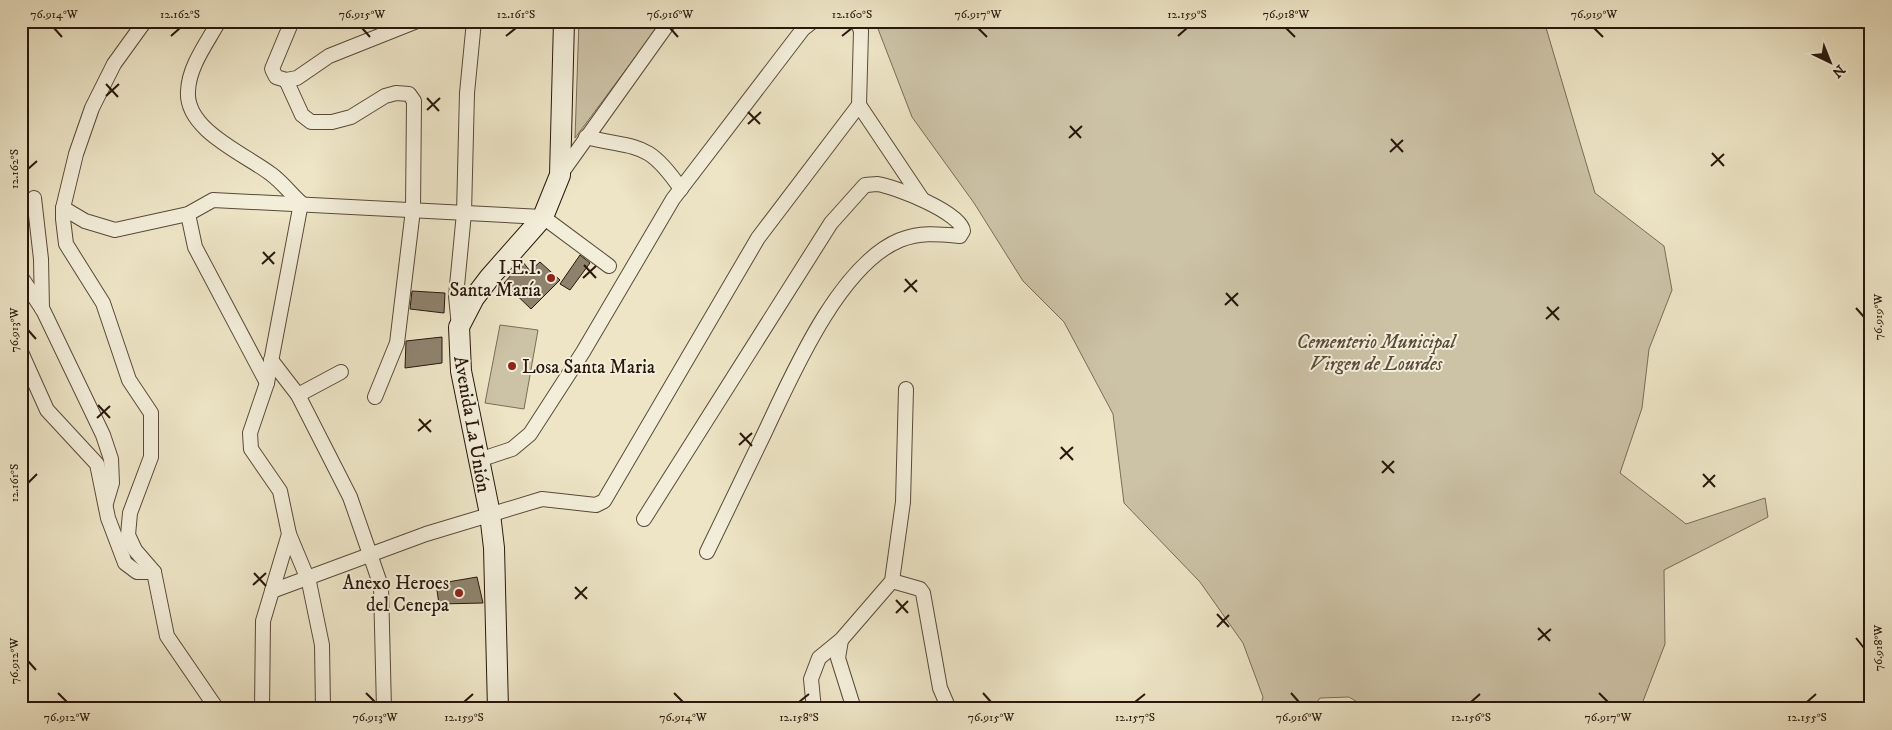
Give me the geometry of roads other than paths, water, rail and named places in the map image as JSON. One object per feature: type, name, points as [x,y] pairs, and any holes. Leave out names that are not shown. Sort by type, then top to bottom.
[{"type":"main road","name":"Avenida La Unión","points":[[498,709],[494,548],[490,514],[461,371],[459,327],[474,298],[490,277],[543,217],[560,176],[564,21]]},
{"type":"street","points":[[145,21],[114,64],[92,108],[76,154],[63,208],[66,244],[103,303],[129,380],[151,413],[151,457],[130,513],[128,535],[135,550],[154,572],[167,636],[217,709]]},
{"type":"street","points":[[219,21],[193,68],[188,91],[189,105],[196,119],[233,150],[271,174],[301,203]]},
{"type":"street","points":[[292,21],[272,69],[276,77],[286,80],[297,78],[330,56],[417,21]]},
{"type":"street","points":[[459,327],[456,296],[464,213],[467,93],[474,21]]},
{"type":"street","points":[[560,176],[670,21]]},
{"type":"street","points":[[479,460],[512,449],[530,434],[583,352],[681,189],[803,28],[813,21]]},
{"type":"street","points":[[857,21],[861,30],[859,104],[922,199]]},
{"type":"street","points":[[286,80],[302,116],[311,122],[332,122],[351,117],[385,96],[396,93],[403,93],[414,100],[413,210],[397,343],[375,396]]},
{"type":"street","points":[[272,592],[307,577],[490,514],[542,499],[596,505],[604,501],[666,397],[714,310],[758,238],[859,104]]},
{"type":"street","points":[[586,137],[633,146],[652,153],[665,165],[681,189]]},
{"type":"street","points":[[644,519],[831,223],[865,185],[877,184],[922,199],[959,221],[963,231],[960,236],[926,232],[899,240],[878,254],[849,282],[809,339],[707,552]]},
{"type":"street","points":[[34,198],[41,259],[42,310]]},
{"type":"street","points":[[63,208],[85,221],[115,230],[188,214],[213,200],[301,203],[543,217],[609,266]]},
{"type":"street","points":[[301,203],[267,383],[250,433],[251,449],[280,490],[289,534],[307,577],[322,645],[323,709]]},
{"type":"street","points":[[188,214],[195,247],[267,383]]},
{"type":"street","points":[[23,280],[42,310],[106,443],[111,459],[112,483],[105,506]]},
{"type":"street","points":[[21,352],[47,410],[97,464],[108,518],[125,563],[138,572],[154,572]]},
{"type":"street","points":[[271,360],[298,395],[350,497],[380,586],[384,709]]},
{"type":"street","points":[[298,395],[341,372]]},
{"type":"street","points":[[814,709],[810,688],[813,670],[820,658],[841,640],[892,581],[903,502],[906,389]]},
{"type":"street","points":[[262,709],[263,621],[289,534]]},
{"type":"street","points":[[892,581],[920,588],[924,592],[940,688],[949,709]]},
{"type":"street","points":[[841,640],[838,658],[854,709]]},
{"type":"place","name":"I.E.I. Santa María","points":[[551,278]]},
{"type":"place","name":"Losa Santa Maria","points":[[512,366]]},
{"type":"place","name":"Anexo Heroes del Cenepa","points":[[459,593]]},
{"type":"park label","name":"Cementerio Municipal Virgen de Lourdes","points":[[1376,352]]}]
